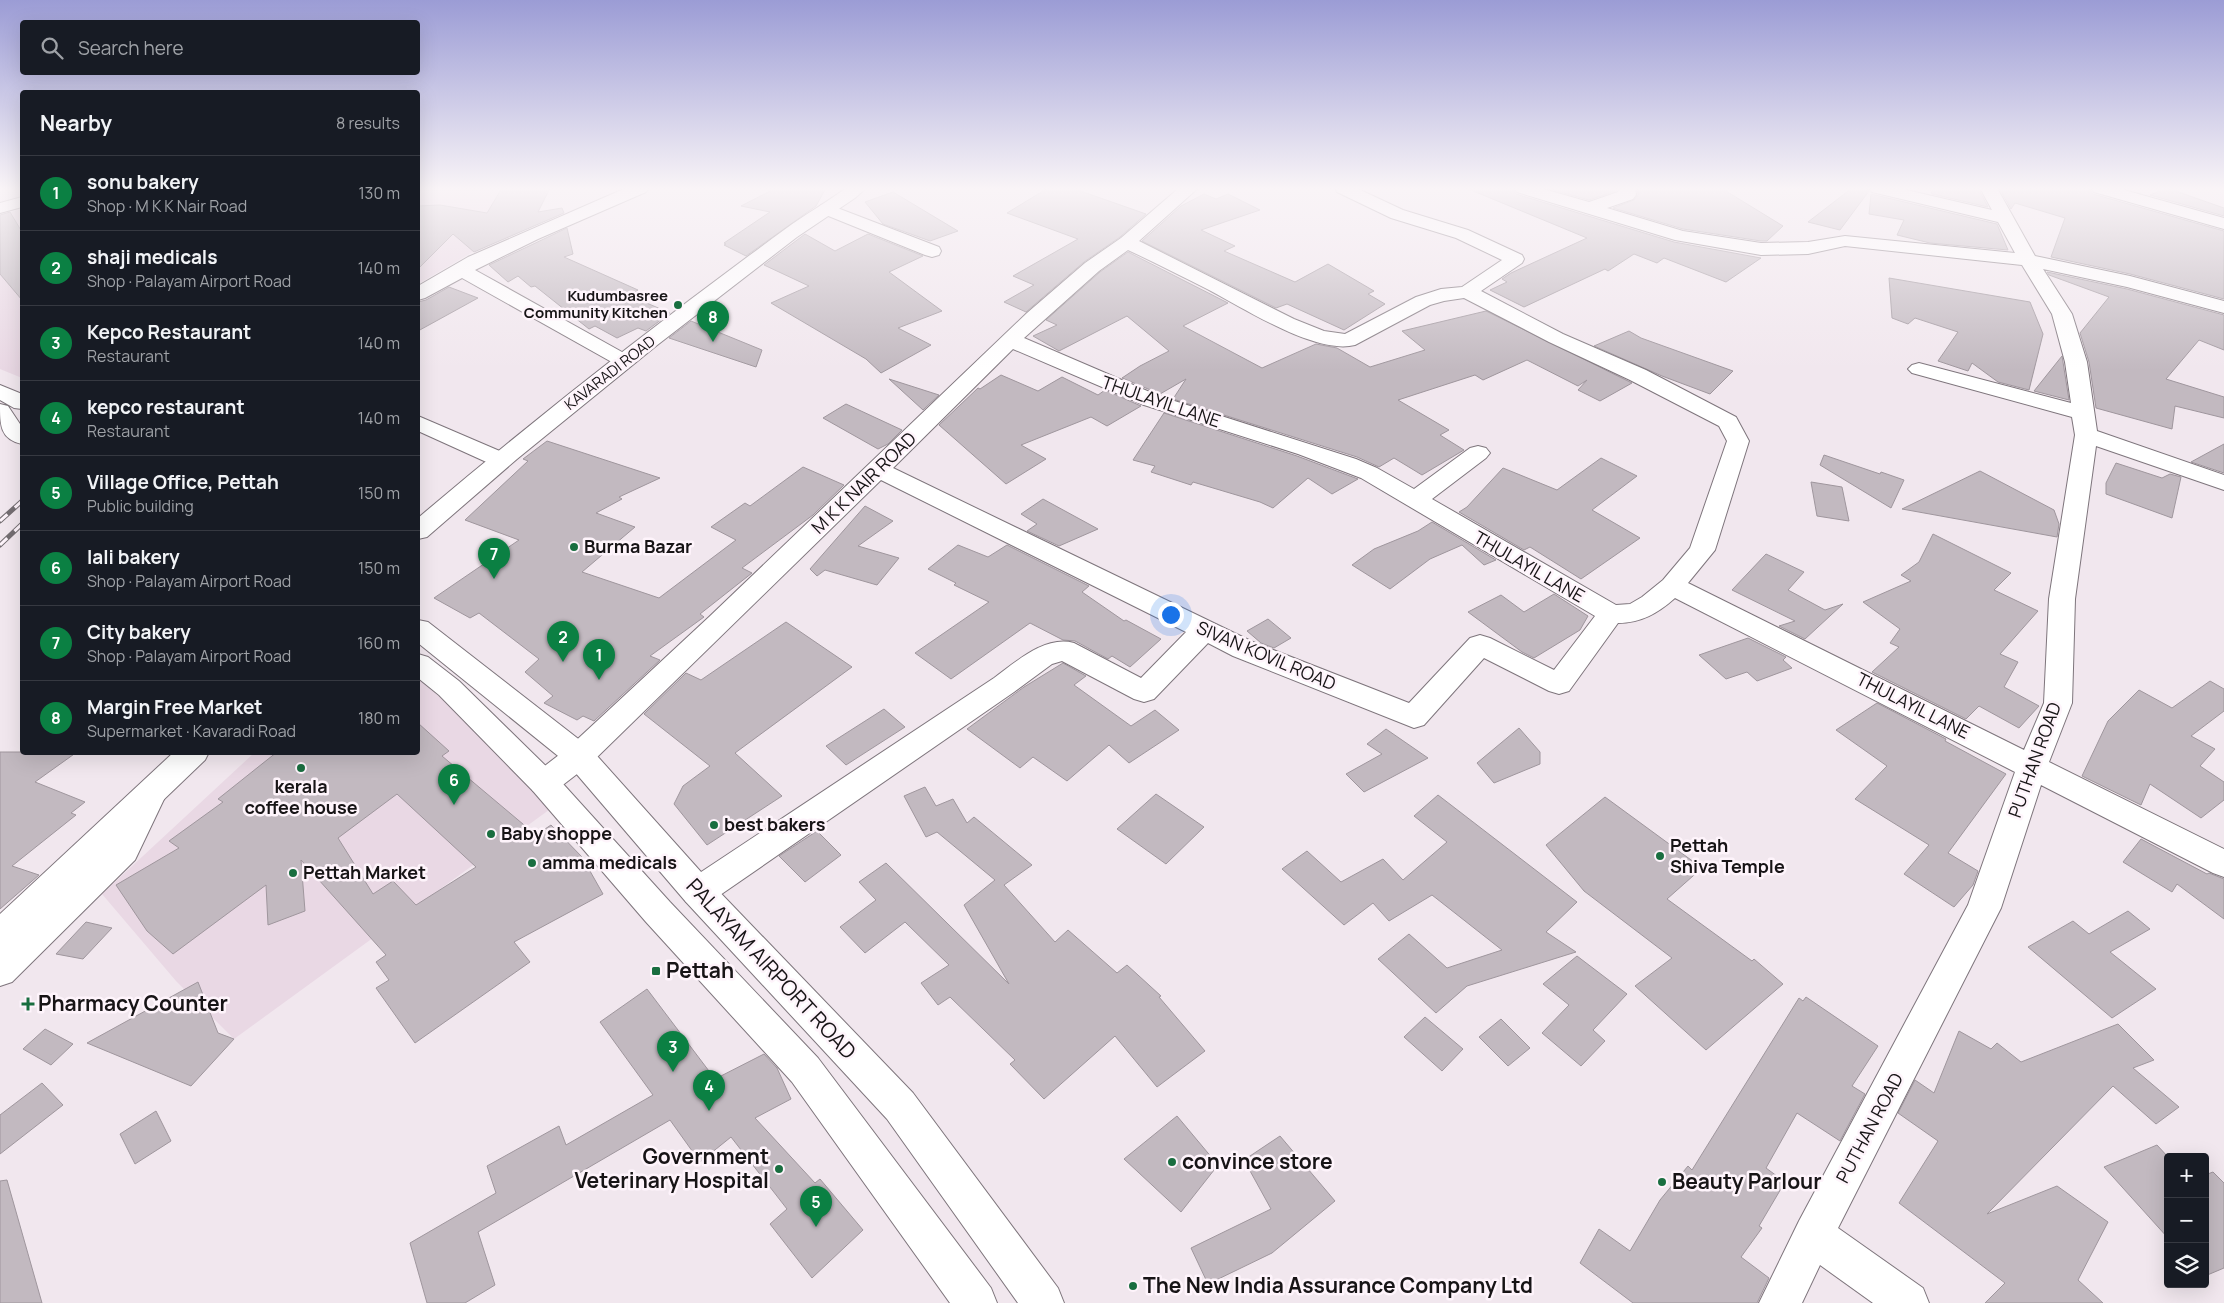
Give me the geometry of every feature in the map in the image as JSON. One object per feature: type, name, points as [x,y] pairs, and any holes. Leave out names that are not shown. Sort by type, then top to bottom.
[{"type":"street","points":[[420,293],[475,261],[502,249]]},
{"type":"street","name":"KAVARADI ROAD","points":[[420,529],[501,460],[624,361],[771,249]]},
{"type":"street","name":"M K K NAIR ROAD","points":[[544,784],[579,756],[719,624],[1034,316],[1092,267],[1117,249]]},
{"type":"street","points":[[1141,249],[1286,322],[1335,341],[1348,341],[1423,301],[1454,292],[1467,292],[1556,338],[1638,375],[1728,422],[1738,441],[1702,550],[1672,586],[1645,609],[1628,615],[1611,614]]},
{"type":"street","points":[[1467,292],[1515,259],[1493,249]]},
{"type":"street","points":[[1920,249],[2028,260],[2130,282],[2224,307]]},
{"type":"street","name":"PUTHAN ROAD","points":[[1780,1303],[1813,1235],[1866,1138],[1984,908],[2032,766],[2058,703],[2062,599],[2085,424],[2076,362],[2062,314],[2022,249]]},
{"type":"street","points":[[462,270],[624,361]]},
{"type":"street","name":"THULAYIL LANE","points":[[1011,340],[1099,381],[1199,417],[1329,456],[1369,473],[1414,501],[1611,614]]},
{"type":"street","points":[[1919,369],[2085,424],[2224,483]]},
{"type":"street","points":[[0,391],[20,402]]},
{"type":"street","points":[[0,411],[19,435]]},
{"type":"street","points":[[420,424],[501,460]]},
{"type":"street","points":[[1414,501],[1478,453]]},
{"type":"street","name":"SIVAN KOVIL ROAD","points":[[877,470],[1243,649],[1414,717],[1480,646],[1558,684],[1611,614]]},
{"type":"street","name":"THULAYIL LANE","points":[[1672,586],[2224,864]]},
{"type":"street","points":[[698,892],[1004,685],[1042,657],[1064,650],[1144,692],[1204,630]]},
{"type":"street","name":"PALAYAM AIRPORT ROAD","points":[[420,631],[579,756],[698,892],[900,1106],[1043,1303]]},
{"type":"street","points":[[420,666],[449,688],[544,784],[658,912],[805,1070],[976,1303]]},
{"type":"street","points":[[0,935],[116,828],[191,755]]},
{"type":"street","points":[[0,921],[128,802],[150,795]]},
{"type":"street","points":[[0,970],[124,851],[150,795]]},
{"type":"street","points":[[1813,1235],[1908,1303]]},
{"type":"shaded area","points":[[0,249],[20,249],[20,377],[0,369]]},
{"type":"shaded area","points":[[420,249],[478,249],[420,283]]},
{"type":"shaded area","name":"Pettah Market","points":[[420,680],[481,734],[553,807],[234,1039],[176,981],[102,894],[252,755],[420,755]]},
{"type":"building","points":[[0,249],[20,249],[20,298],[0,274]]},
{"type":"building","points":[[420,249],[438,249],[420,267]]},
{"type":"building","points":[[470,249],[481,249],[474,252]]},
{"type":"building","points":[[523,249],[572,249],[573,254],[564,257],[638,290],[635,292],[648,298],[642,301],[670,313],[646,331],[638,328],[617,338],[595,326],[589,329],[535,286],[531,287],[518,276],[508,282],[489,265]]},
{"type":"building","points":[[732,249],[756,249],[746,256]]},
{"type":"building","points":[[785,249],[831,249],[835,251],[839,249],[905,249],[923,256],[889,272],[942,311],[898,328],[931,345],[881,373],[866,359],[771,303],[809,286],[764,265]]},
{"type":"building","points":[[1061,249],[1103,249],[1084,262],[1026,312],[1004,302],[1034,285],[1013,276]]},
{"type":"building","points":[[1158,249],[1229,249],[1224,251],[1295,282],[1328,264],[1374,291],[1368,294],[1385,304],[1344,330],[1287,304],[1276,308]]},
{"type":"building","points":[[1564,249],[1711,249],[1761,258],[1726,282],[1664,258],[1657,263],[1634,254],[1608,271],[1605,269],[1524,307],[1490,290],[1507,282],[1502,279]]},
{"type":"building","points":[[2054,249],[2224,249],[2224,299],[2130,274],[2051,257]]},
{"type":"building","points":[[1128,252],[1228,303],[1183,326],[1262,368],[1316,344],[1337,348],[1370,367],[1425,350],[1402,331],[1486,311],[1632,383],[1600,401],[1578,390],[1587,380],[1578,386],[1527,360],[1483,380],[1475,375],[1398,400],[1449,430],[1440,435],[1464,450],[1422,475],[1394,458],[1379,467],[1357,457],[1173,399],[1186,379],[1160,394],[1122,378],[1169,351],[1127,316],[1059,351],[1033,336],[1057,325],[1046,320],[1100,272]]},
{"type":"building","points":[[2047,272],[2127,289],[2224,315],[2224,350],[2199,340],[2166,379],[2224,397],[2224,418],[2175,406],[2172,429],[2096,408],[2089,362],[2080,333],[2109,297],[2049,275]]},
{"type":"building","points":[[1889,278],[2030,302],[2043,334],[2029,390],[1998,382],[1972,363],[1968,371],[1938,361],[1958,332],[1915,318],[1908,324],[1892,318]]},
{"type":"building","points":[[449,287],[478,298],[420,330],[420,302]]},
{"type":"building","points":[[691,321],[762,350],[756,367],[669,338]]},
{"type":"building","points":[[1629,331],[1641,338],[1733,371],[1710,394],[1662,376],[1594,346]]},
{"type":"building","points":[[2062,356],[2069,400],[2034,391]]},
{"type":"building","points":[[1001,375],[1038,391],[1062,377],[1098,395],[1105,390],[1141,406],[1107,426],[1091,417],[1021,445],[1046,459],[1006,484],[939,425],[978,388],[980,389]]},
{"type":"building","points":[[889,379],[939,395],[923,410]]},
{"type":"building","points":[[846,404],[902,430],[888,444],[878,449],[823,418]]},
{"type":"building","points":[[1164,413],[1297,456],[1358,479],[1332,494],[1308,478],[1273,508],[1260,502],[1193,482],[1191,485],[1151,472],[1155,466],[1133,460]]},
{"type":"building","points":[[547,441],[660,478],[619,497],[622,499],[596,513],[635,527],[582,572],[659,598],[736,540],[711,527],[745,503],[750,506],[803,467],[844,485],[813,515],[742,568],[752,573],[700,614],[704,617],[650,656],[660,660],[594,721],[583,716],[577,720],[544,703],[553,696],[525,672],[539,659],[479,613],[470,618],[434,598],[519,540],[465,520],[528,461],[523,459]]},
{"type":"building","points":[[2224,444],[2224,473],[2191,462]]},
{"type":"building","points":[[1824,455],[1904,480],[1891,508],[1820,465]]},
{"type":"building","points":[[1601,458],[1637,476],[1592,510],[1640,538],[1581,579],[1530,547],[1524,550],[1459,512],[1467,507],[1503,468],[1557,490]]},
{"type":"building","points":[[2116,463],[2162,478],[2170,474],[2181,477],[2172,518],[2106,494],[2106,483]]},
{"type":"building","points":[[1980,471],[2054,510],[2059,524],[2057,537],[1902,509]]},
{"type":"building","points":[[1811,482],[1842,487],[1849,521],[1817,516]]},
{"type":"building","points":[[1043,499],[1098,529],[1059,546],[1027,531],[1037,524],[1021,514]]},
{"type":"building","points":[[865,506],[893,521],[858,546],[899,558],[877,585],[825,570],[817,576],[810,569]]},
{"type":"building","points":[[1432,522],[1496,560],[1484,565],[1462,545],[1430,559],[1390,589],[1352,565],[1374,549],[1418,531]]},
{"type":"building","points":[[1933,534],[2011,573],[1994,590],[2038,611],[2000,654],[2018,662],[2004,687],[2039,706],[2019,728],[1979,706],[1966,719],[1872,672],[1899,647],[1890,643],[1900,629],[1863,602],[1911,581],[1901,575],[1919,562]]},
{"type":"building","points":[[958,545],[988,557],[1007,545],[1089,586],[1082,592],[1124,621],[1126,620],[1161,639],[1130,667],[1112,656],[1108,659],[1075,641],[1063,640],[1030,623],[951,679],[915,653],[989,602],[954,585],[956,583],[928,569]]},
{"type":"building","points":[[1766,554],[1804,572],[1788,590],[1825,610],[1843,604],[1805,639],[1779,626],[1795,621],[1732,590]]},
{"type":"building","points":[[1554,594],[1588,616],[1580,630],[1534,658],[1522,652],[1468,612],[1501,595],[1524,612]]},
{"type":"building","points":[[1268,619],[1291,638],[1274,648],[1261,643],[1247,631]]},
{"type":"building","points":[[786,622],[852,667],[735,753],[782,796],[707,845],[674,804],[683,786],[710,766],[644,714],[686,673],[701,680]]},
{"type":"building","points":[[1748,638],[1786,657],[1783,660],[1792,668],[1757,681],[1747,672],[1726,679],[1699,655]]},
{"type":"building","points":[[1063,663],[1086,676],[1074,685],[1131,726],[1155,710],[1179,730],[1129,763],[1109,745],[1067,781],[1033,757],[1020,768],[967,729],[1024,687]]},
{"type":"building","points":[[2210,681],[2224,689],[2224,711],[2191,736],[2215,749],[2200,766],[2224,782],[2224,800],[2201,818],[2150,784],[2141,805],[2082,776],[2108,721],[2139,690],[2172,708]]},
{"type":"building","points":[[1877,703],[1946,739],[1945,741],[2006,774],[1948,853],[1978,871],[1973,885],[1954,907],[1904,874],[1929,845],[1855,799],[1887,766],[1836,730]]},
{"type":"building","points":[[884,709],[905,727],[846,765],[826,746]]},
{"type":"building","points":[[420,725],[449,751],[442,756],[536,835],[551,825],[582,857],[603,894],[514,942],[530,962],[415,1043],[376,988],[389,980],[376,962],[386,955],[301,860],[305,911],[268,925],[266,885],[173,954],[147,931],[116,885],[179,848],[169,841],[223,802],[218,799],[273,755],[420,755]],"holes":[[[397,794],[476,867],[416,905],[393,881],[373,894],[338,838]]]},
{"type":"building","points":[[1519,728],[1540,752],[1540,764],[1494,783],[1477,763]]},
{"type":"building","points":[[1386,729],[1428,758],[1364,792],[1346,774],[1382,754],[1367,744]]},
{"type":"building","points":[[0,752],[20,752],[20,755],[73,755],[35,782],[85,802],[71,813],[76,815],[12,866],[39,875],[0,909]]},
{"type":"building","points":[[925,787],[936,806],[953,799],[967,823],[974,817],[1032,865],[1004,885],[1055,942],[1068,930],[1117,973],[1127,965],[1161,996],[1159,997],[1205,1051],[1157,1087],[1115,1036],[1044,1099],[1010,1064],[1015,1060],[950,997],[938,1005],[921,983],[949,965],[905,922],[865,953],[840,927],[876,900],[859,882],[886,863],[1009,984],[964,905],[995,880],[937,832],[926,837],[904,796]]},
{"type":"building","points":[[1156,794],[1204,827],[1166,864],[1117,829]]},
{"type":"building","points":[[1438,795],[1577,902],[1546,932],[1576,952],[1467,986],[1436,1013],[1378,959],[1409,934],[1447,968],[1502,950],[1432,895],[1389,921],[1373,903],[1344,925],[1282,869],[1307,851],[1341,882],[1383,859],[1403,880],[1447,842],[1414,816]]},
{"type":"building","points":[[1605,797],[1702,868],[1667,899],[1752,961],[1754,959],[1783,984],[1706,1050],[1635,986],[1672,958],[1584,891],[1546,845]]},
{"type":"building","points":[[817,831],[841,855],[805,882],[779,856]]},
{"type":"building","points":[[2141,839],[2207,874],[2209,873],[2224,879],[2224,919],[2177,884],[2172,892],[2123,862]]},
{"type":"building","points":[[2128,911],[2150,929],[2110,952],[2156,989],[2112,1018],[2028,947],[2073,921],[2089,934]]},
{"type":"building","points":[[86,922],[112,928],[83,959],[56,954]]},
{"type":"building","points":[[1577,956],[1627,994],[1593,1030],[1605,1041],[1581,1066],[1542,1033],[1569,1005],[1543,984]]},
{"type":"building","points":[[198,982],[218,1033],[234,1039],[191,1086],[87,1043]]},
{"type":"building","points":[[647,989],[715,1079],[764,1054],[777,1068],[791,1099],[755,1118],[815,1183],[820,1179],[863,1230],[812,1278],[770,1224],[787,1209],[731,1137],[700,1162],[670,1120],[478,1232],[495,1285],[465,1303],[427,1303],[410,1243],[496,1193],[487,1166],[559,1126],[566,1145],[653,1095],[600,1022]]},
{"type":"building","points":[[1806,997],[1878,1046],[1852,1086],[1865,1094],[1840,1141],[1797,1113],[1766,1168],[1785,1182],[1759,1226],[1762,1228],[1741,1257],[1769,1278],[1757,1303],[1633,1303],[1580,1263],[1599,1229],[1630,1251],[1660,1200],[1688,1166],[1692,1170],[1799,998],[1803,1001]]},
{"type":"building","points":[[1425,1017],[1463,1049],[1442,1071],[1404,1037]]},
{"type":"building","points":[[1501,1019],[1530,1048],[1508,1066],[1479,1037]]},
{"type":"building","points":[[2118,1024],[2154,1060],[2133,1068],[2179,1107],[2156,1124],[2113,1086],[1987,1214],[2057,1186],[2108,1222],[2078,1280],[2103,1303],[1985,1303],[2005,1283],[1899,1203],[1938,1141],[1898,1113],[1915,1080],[1934,1093],[1959,1031],[1991,1049],[1997,1043],[2021,1062]]},
{"type":"building","points":[[45,1029],[73,1044],[51,1065],[23,1049]]},
{"type":"building","points":[[42,1083],[63,1105],[0,1154],[0,1115]]},
{"type":"building","points":[[156,1111],[171,1141],[135,1164],[120,1134]]},
{"type":"building","name":"convince store","points":[[1177,1116],[1218,1165],[1181,1212],[1124,1159]]},
{"type":"building","points":[[1280,1136],[1335,1201],[1272,1253],[1208,1284],[1191,1248],[1271,1209],[1244,1160]]},
{"type":"building","points":[[2157,1145],[2164,1153],[2164,1234],[2104,1167]]},
{"type":"building","points":[[2213,1172],[2224,1183],[2224,1268],[2209,1274],[2209,1198],[2209,1174]]},
{"type":"building","points":[[7,1180],[42,1303],[0,1303],[0,1181]]},
{"type":"railway","points":[[0,521],[20,503]]},
{"type":"railway","points":[[0,545],[20,526]]},
{"type":"place","name":"Kudumbasree Community Kitchen","points":[[678,305]]},
{"type":"place","name":"Margin Free Market","points":[[713,342]]},
{"type":"place","name":"Burma Bazar","points":[[574,547]]},
{"type":"place","name":"City bakery","points":[[494,579]]},
{"type":"place","name":"shaji medicals","points":[[563,662]]},
{"type":"place","name":"sonu bakery","points":[[599,680]]},
{"type":"place","name":"kerala coffee house","points":[[301,768]]},
{"type":"place","name":"lali bakery","points":[[454,805]]},
{"type":"place","name":"best bakers","points":[[714,825]]},
{"type":"place","name":"Baby shoppe","points":[[491,834]]},
{"type":"place","name":"Pettah Shiva Temple","points":[[1660,856]]},
{"type":"place","name":"amma medicals","points":[[532,863]]},
{"type":"place","name":"Pettah Market","points":[[293,873]]},
{"type":"place","name":"Pettah","points":[[656,971]]},
{"type":"place","name":"Pharmacy Counter","points":[[28,1004]]},
{"type":"place","name":"Kepco Restaurant","points":[[673,1072]]},
{"type":"place","name":"kepco restaurant","points":[[709,1111]]},
{"type":"place","name":"convince store","points":[[1172,1162]]},
{"type":"place","name":"Government Veterinary Hospital","points":[[779,1169]]},
{"type":"place","name":"Beauty Parlour","points":[[1662,1182]]},
{"type":"place","name":"Village Office, Pettah","points":[[816,1227]]},
{"type":"place","name":"The New India Assurance Company Ltd","points":[[1133,1286]]}]
